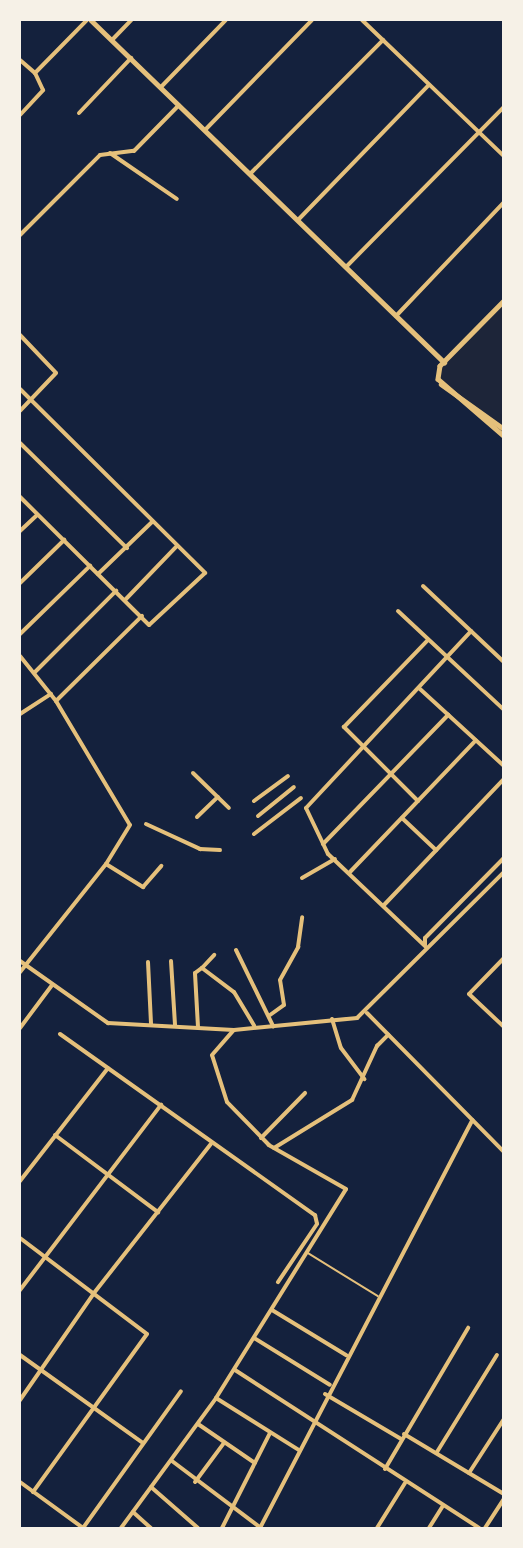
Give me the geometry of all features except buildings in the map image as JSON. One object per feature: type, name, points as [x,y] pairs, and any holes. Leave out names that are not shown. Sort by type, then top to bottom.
[{"type":"street","points":[[35,73],[89,20],[112,39],[444,362]]},
{"type":"street","points":[[112,39],[131,20]]},
{"type":"street","points":[[161,87],[226,20]]},
{"type":"street","points":[[205,130],[312,20]]},
{"type":"street","points":[[362,20],[504,156]]},
{"type":"street","points":[[250,174],[383,40]]},
{"type":"street","points":[[79,113],[131,58]]},
{"type":"street","points":[[20,60],[35,73],[43,90],[20,115]]},
{"type":"street","points":[[298,220],[429,86]]},
{"type":"street","points":[[20,235],[100,155],[110,152],[134,151],[179,105]]},
{"type":"street","points":[[346,267],[504,107]]},
{"type":"street","points":[[110,152],[177,199]]},
{"type":"street","points":[[396,316],[504,202]]},
{"type":"street","points":[[441,384],[444,362],[504,301]]},
{"type":"street","points":[[20,335],[56,374],[20,411]]},
{"type":"street","points":[[441,384],[504,429]]},
{"type":"street","points":[[441,384],[504,436]]},
{"type":"street","points":[[20,389],[205,573],[152,624],[141,616],[20,497]]},
{"type":"street","points":[[20,443],[126,548]]},
{"type":"street","points":[[20,531],[38,515]]},
{"type":"street","points":[[98,574],[153,521]]},
{"type":"street","points":[[20,583],[64,540]]},
{"type":"street","points":[[125,600],[177,546]]},
{"type":"street","points":[[20,634],[90,566]]},
{"type":"street","points":[[423,586],[504,662]]},
{"type":"street","points":[[35,672],[116,591]]},
{"type":"street","points":[[398,611],[504,710]]},
{"type":"street","points":[[56,701],[141,616]]},
{"type":"street","points":[[425,946],[335,860],[323,844],[306,808],[420,689],[471,631]]},
{"type":"street","points":[[418,801],[362,748],[344,727],[428,640]]},
{"type":"street","points":[[20,656],[56,701],[129,820],[106,864],[20,972]]},
{"type":"street","points":[[420,689],[504,765]]},
{"type":"street","points":[[20,714],[51,694]]},
{"type":"street","points":[[323,844],[448,715]]},
{"type":"street","points":[[349,872],[476,740]]},
{"type":"street","points":[[193,773],[229,808]]},
{"type":"street","points":[[254,801],[288,776]]},
{"type":"street","points":[[384,905],[504,779]]},
{"type":"street","points":[[258,816],[294,787]]},
{"type":"street","points":[[197,817],[218,796]]},
{"type":"street","points":[[254,834],[301,798]]},
{"type":"street","points":[[402,818],[436,850]]},
{"type":"street","points":[[146,824],[200,849],[220,850]]},
{"type":"street","points":[[425,946],[425,938],[504,858]]},
{"type":"street","points":[[302,878],[335,860]]},
{"type":"street","points":[[106,864],[143,887],[161,866]]},
{"type":"street","points":[[20,961],[108,1023],[234,1030],[254,1025],[273,1026],[367,1013],[425,946],[504,872]]},
{"type":"street","points":[[457,906],[462,912]]},
{"type":"street","points":[[270,1015],[284,1005],[280,980],[298,947],[302,917]]},
{"type":"street","points":[[236,950],[270,1015],[273,1026]]},
{"type":"street","points":[[198,1027],[195,973],[214,956]]},
{"type":"street","points":[[504,958],[469,994],[504,1027]]},
{"type":"street","points":[[171,961],[175,1025]]},
{"type":"street","points":[[148,962],[151,1024]]},
{"type":"street","points":[[202,968],[234,992],[254,1025]]},
{"type":"street","points":[[20,1028],[52,985]]},
{"type":"street","points":[[367,1013],[504,1152]]},
{"type":"street","points":[[332,1019],[341,1047],[364,1079]]},
{"type":"street","points":[[121,1528],[172,1461],[235,1370],[346,1189],[274,1148],[261,1138],[227,1102],[212,1055],[234,1030]]},
{"type":"street","points":[[60,1034],[317,1218],[278,1282]]},
{"type":"street","points":[[274,1148],[352,1100],[364,1079],[377,1046],[388,1035]]},
{"type":"street","points":[[20,1181],[108,1068]]},
{"type":"street","points":[[261,1138],[305,1093]]},
{"type":"street","points":[[20,1290],[106,1173],[161,1105]]},
{"type":"street","points":[[172,1461],[231,1510],[261,1528],[330,1385],[472,1120]]},
{"type":"street","points":[[54,1135],[158,1212]]},
{"type":"street","points":[[20,1401],[94,1293],[211,1144]]},
{"type":"street","points":[[20,1238],[147,1334],[33,1492]]},
{"type":"street","points":[[272,1310],[346,1355]]},
{"type":"street","points":[[385,1468],[468,1328]]},
{"type":"street","points":[[254,1338],[330,1385]]},
{"type":"street","points":[[20,1355],[144,1443]]},
{"type":"street","points":[[437,1452],[497,1355]]},
{"type":"street","points":[[235,1370],[314,1419],[405,1482],[479,1528]]},
{"type":"street","points":[[20,1482],[83,1528],[181,1391]]},
{"type":"street","points":[[326,1394],[401,1439]]},
{"type":"street","points":[[216,1398],[299,1450]]},
{"type":"street","points":[[469,1473],[504,1419]]},
{"type":"street","points":[[198,1424],[255,1463]]},
{"type":"street","points":[[222,1528],[270,1433]]},
{"type":"street","points":[[404,1434],[504,1494]]},
{"type":"street","points":[[195,1482],[224,1443]]},
{"type":"street","points":[[377,1528],[405,1482]]},
{"type":"street","points":[[151,1487],[198,1528]]},
{"type":"street","points":[[485,1528],[504,1498]]},
{"type":"street","points":[[429,1528],[443,1506]]},
{"type":"street","points":[[133,1512],[151,1528]]},
{"type":"lane","points":[[308,1252],[378,1296]]},
{"type":"shaded area","points":[[503,302],[503,434],[439,379],[444,363]]}]
